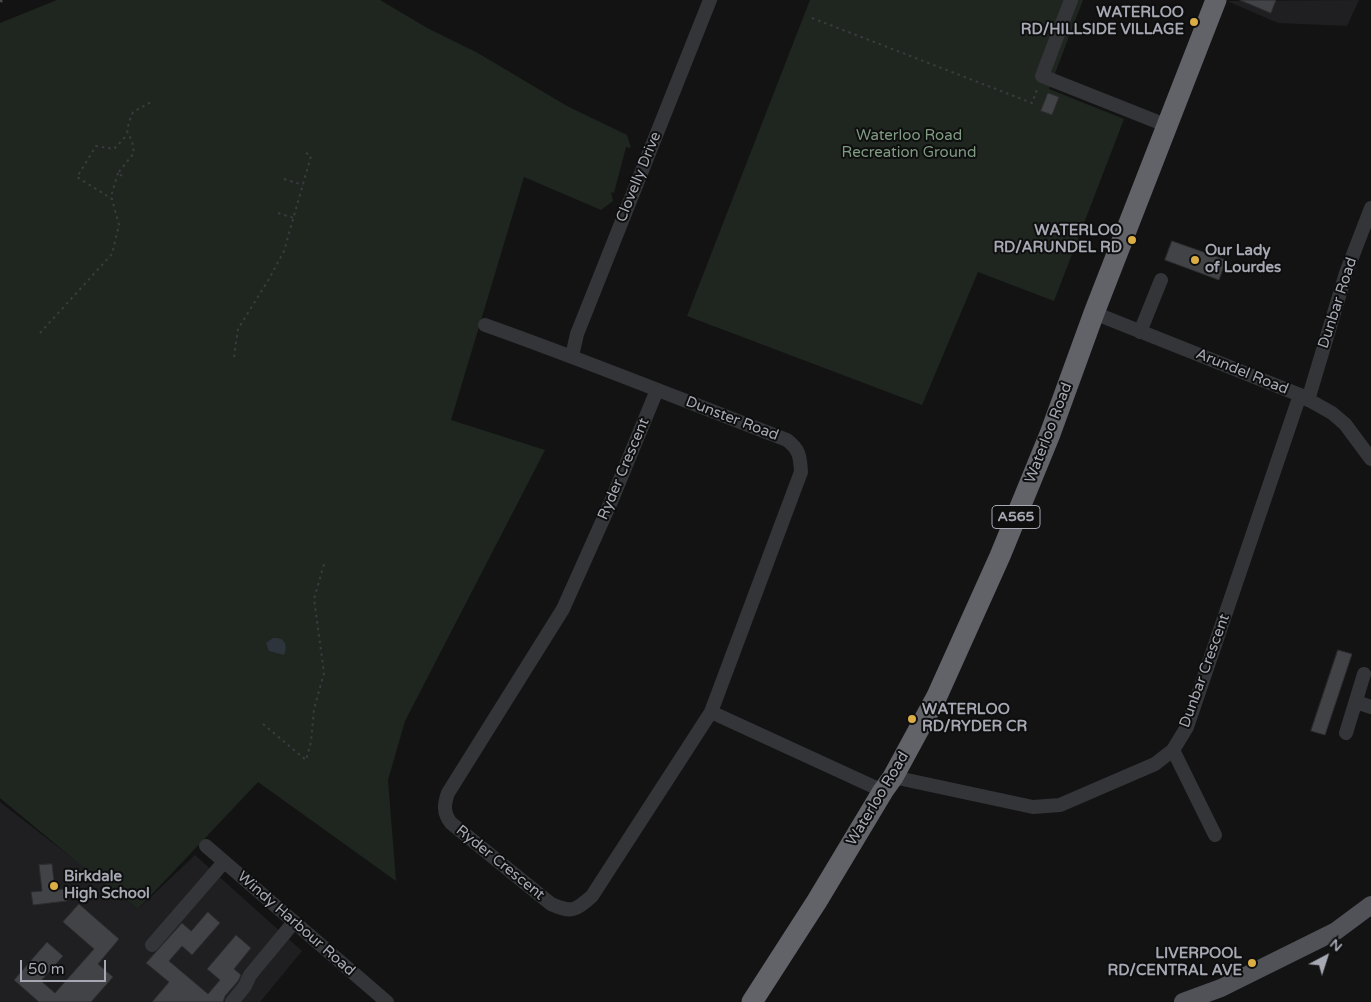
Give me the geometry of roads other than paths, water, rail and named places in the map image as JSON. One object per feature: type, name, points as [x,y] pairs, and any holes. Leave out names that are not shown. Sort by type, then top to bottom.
[{"type":"highway","name":"Waterloo Road","points":[[752,1002],[817,901],[888,784],[936,696],[1000,556],[1050,434],[1094,313],[1216,0]]},
{"type":"main road","points":[[1182,1002],[1221,988],[1336,931],[1371,905]]},
{"type":"street","name":"Clovelly Drive","points":[[572,356],[577,334],[710,0]]},
{"type":"street","points":[[1071,0],[1042,76],[1168,126]]},
{"type":"street","name":"Dunbar Road","points":[[1304,398],[1346,273],[1371,208]]},
{"type":"street","points":[[1140,332],[1161,280]]},
{"type":"street","name":"Arundel Road","points":[[1094,313],[1304,398],[1332,412],[1345,424],[1371,459]]},
{"type":"street","name":"Dunster Road","points":[[485,325],[572,356],[787,440],[796,446],[800,458],[801,472],[711,712]]},
{"type":"street","name":"Ryder Crescent","points":[[657,390],[610,504],[563,609],[448,793],[444,804],[446,816],[451,823],[551,904],[564,910],[578,909],[592,896],[711,712]]},
{"type":"street","name":"Dunbar Crescent","points":[[888,784],[1033,807],[1048,807],[1060,805],[1155,764],[1173,750],[1187,727],[1304,398]]},
{"type":"street","points":[[1346,734],[1364,674]]},
{"type":"street","points":[[1356,702],[1371,707]]},
{"type":"street","points":[[711,712],[888,784]]},
{"type":"street","points":[[1173,750],[1215,835]]},
{"type":"street","name":"Windy Harbour Road","points":[[206,846],[388,1002]]},
{"type":"street","points":[[152,945],[224,862]]},
{"type":"street","points":[[232,1002],[247,983],[250,976],[294,922]]},
{"type":"place","name":"WATERLOO RD/HILLSIDE VILLAGE","points":[[1194,22]]},
{"type":"place","name":"WATERLOO RD/ARUNDEL RD","points":[[1132,240]]},
{"type":"place","name":"Our Lady of Lourdes","points":[[1195,260]]},
{"type":"place","name":"WATERLOO RD/RYDER CR","points":[[912,719]]},
{"type":"place","name":"Birkdale High School","points":[[54,886]]},
{"type":"place","name":"LIVERPOOL RD/CENTRAL AVE","points":[[1252,963]]},
{"type":"park label","name":"Waterloo Road Recreation Ground","points":[[909,144]]}]
